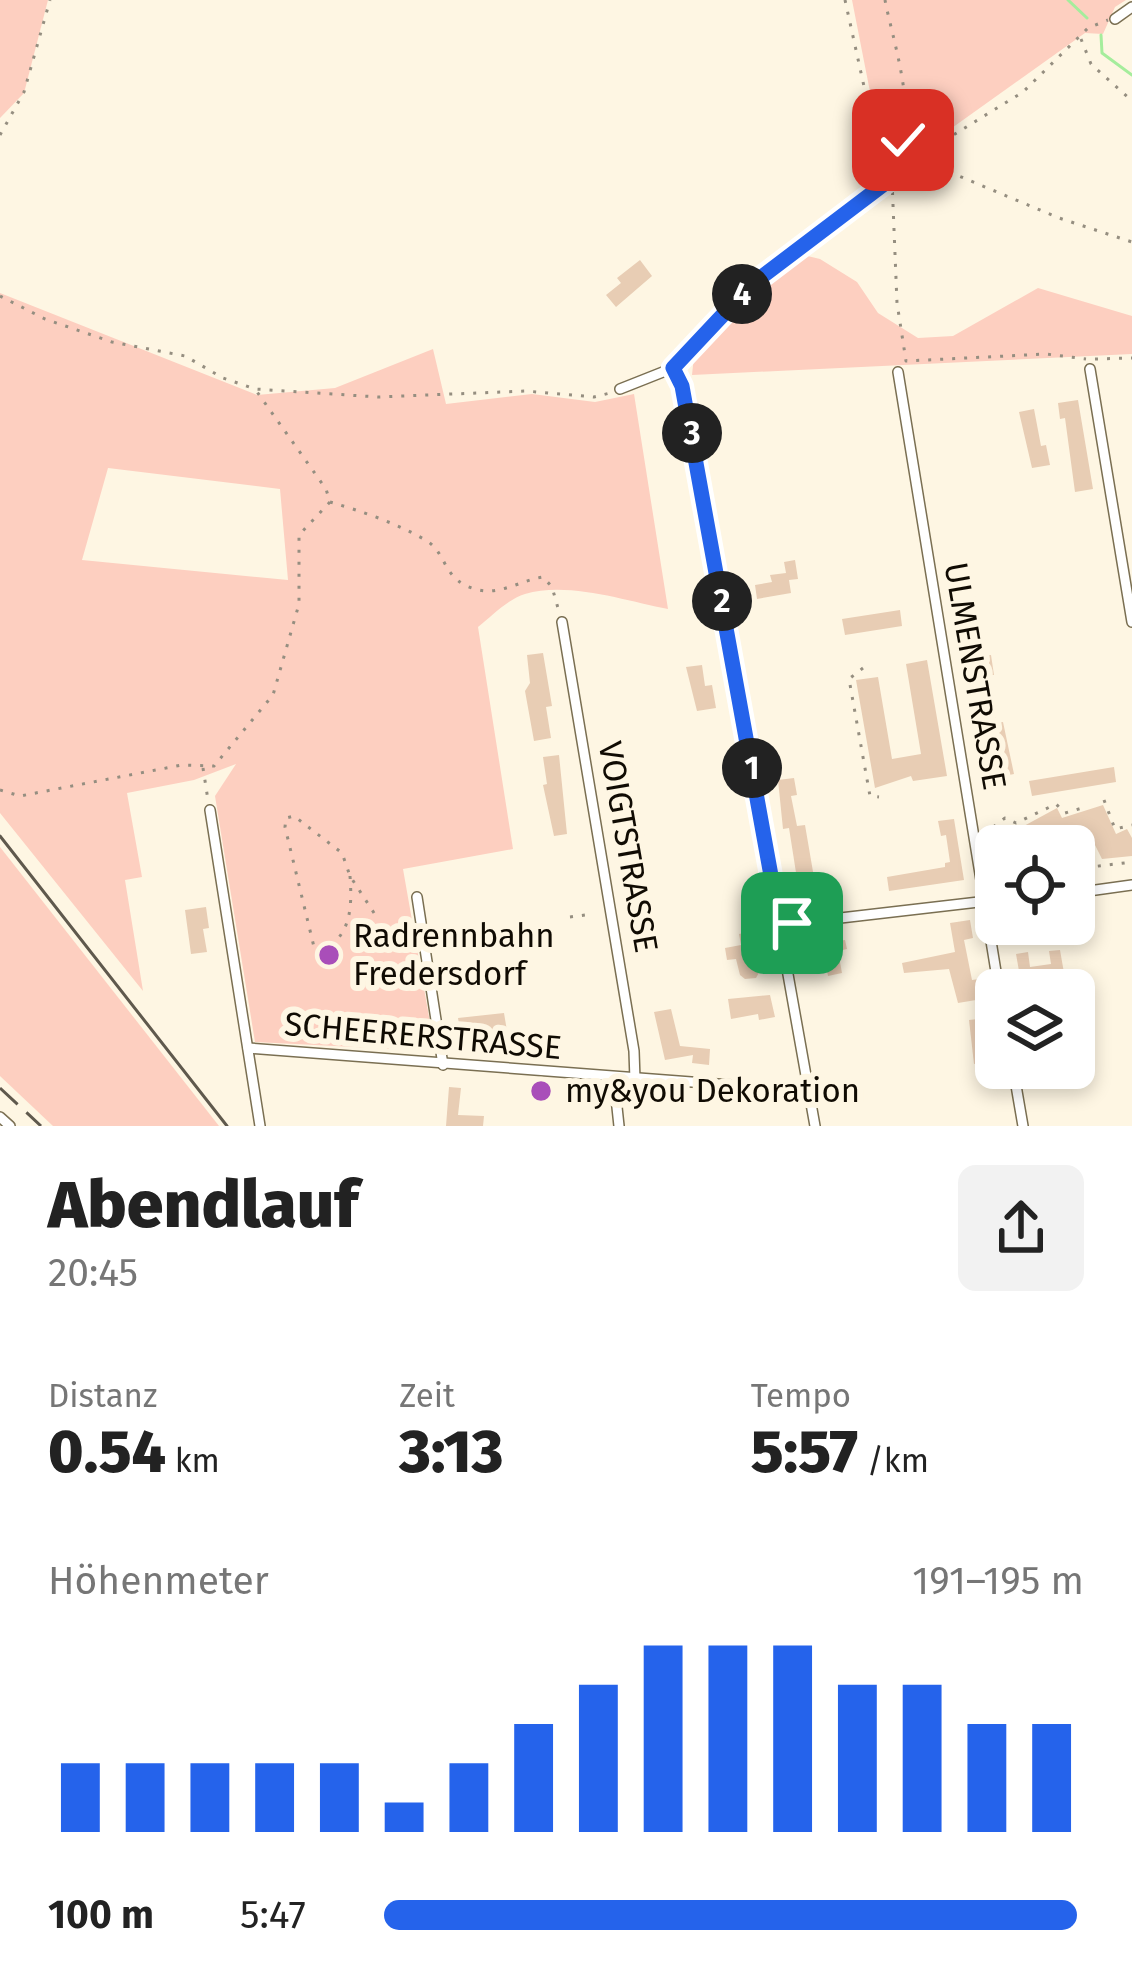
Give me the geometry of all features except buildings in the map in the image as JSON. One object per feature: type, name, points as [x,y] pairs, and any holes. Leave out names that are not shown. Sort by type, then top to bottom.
[{"type":"street","points":[[1115,19],[1132,7]]},
{"type":"street","points":[[620,389],[664,368],[673,368],[682,386],[815,1126]]},
{"type":"street","points":[[1090,369],[1132,622]]},
{"type":"street","name":"ULMENSTRASSE","points":[[898,372],[978,825]]},
{"type":"street","name":"VOIGTSTRASSE","points":[[562,622],[635,1080]]},
{"type":"street","points":[[210,810],[260,1126]]},
{"type":"street","points":[[1095,889],[1132,885]]},
{"type":"street","points":[[417,896],[443,1065]]},
{"type":"street","points":[[780,925],[975,902]]},
{"type":"street","name":"SCHEERERSTRASSE","points":[[248,1048],[809,1091]]},
{"type":"street","points":[[614,1079],[619,1126]]},
{"type":"street","points":[[1017,1089],[1023,1126]]},
{"type":"street","points":[[0,1117],[10,1126]]},
{"type":"path","points":[[0,135],[24,92],[50,0]]},
{"type":"path","points":[[845,0],[867,100],[893,150],[897,303],[906,361],[1046,354],[1132,358]]},
{"type":"path","points":[[885,0],[906,127],[903,140],[893,150]]},
{"type":"path","points":[[673,368],[751,285],[916,158],[1023,92],[1101,21],[1115,19]]},
{"type":"path","points":[[1080,37],[1091,64],[1132,100]]},
{"type":"path","points":[[916,158],[1059,218],[1132,242]]},
{"type":"path","points":[[0,296],[45,319],[112,342],[185,356],[223,378],[255,389],[378,397],[526,392],[593,397],[620,389]]},
{"type":"path","points":[[255,389],[326,489],[330,502]]},
{"type":"path","points":[[0,790],[20,796],[182,765],[214,766],[273,695],[299,604],[299,536],[330,502]]},
{"type":"path","points":[[330,502],[431,543],[449,575],[478,590],[498,591],[518,581],[543,577],[552,587],[562,622]]},
{"type":"path","points":[[863,668],[849,679],[870,796],[879,797]]},
{"type":"path","points":[[203,766],[210,810]]},
{"type":"path","points":[[1104,800],[1115,829],[1132,825]]},
{"type":"path","points":[[995,825],[1005,818],[1016,824],[1052,805],[1060,805],[1065,812],[1082,808]]},
{"type":"path","points":[[350,876],[351,910],[340,937],[325,949],[314,947],[286,818],[294,816],[342,853],[350,876],[376,916]]},
{"type":"path","points":[[1095,867],[1132,862]]},
{"type":"path","points":[[570,917],[593,914]]},
{"type":"shaded area","points":[[0,0],[48,0],[24,93],[0,118]]},
{"type":"shaded area","points":[[852,0],[1126,0],[1115,7],[1103,34],[1085,33],[921,150],[897,144],[872,102]]},
{"type":"shaded area","points":[[787,251],[820,259],[857,282],[878,313],[918,338],[953,336],[1038,288],[1132,316],[1132,354],[692,375],[697,327]]},
{"type":"shaded area","points":[[0,293],[257,395],[335,388],[433,349],[446,404],[532,394],[595,402],[634,394],[668,609],[597,594],[542,591],[512,600],[478,627],[513,849],[403,869],[435,1051],[255,1042],[215,796],[236,764],[194,780],[127,793],[142,877],[125,880],[143,991],[0,813]],"holes":[[[108,468],[280,489],[288,580],[82,560]]]},
{"type":"shaded area","points":[[0,847],[219,1126],[53,1126],[0,1076]]},
{"type":"waterway","points":[[1068,0],[1087,18]]},
{"type":"waterway","points":[[1101,35],[1102,53],[1132,75]]},
{"type":"tram line","points":[[0,836],[227,1126]]},
{"type":"railway","points":[[0,1088],[41,1126]]},
{"type":"place","name":"Radrennbahn Fredersdorf","points":[[329,955]]},
{"type":"place","name":"my&you Dekoration","points":[[541,1091]]},
{"type":"route","points":[[792,923],[780,925],[704,497],[682,386],[673,368],[751,285],[896,175],[893,150],[903,140]]}]
